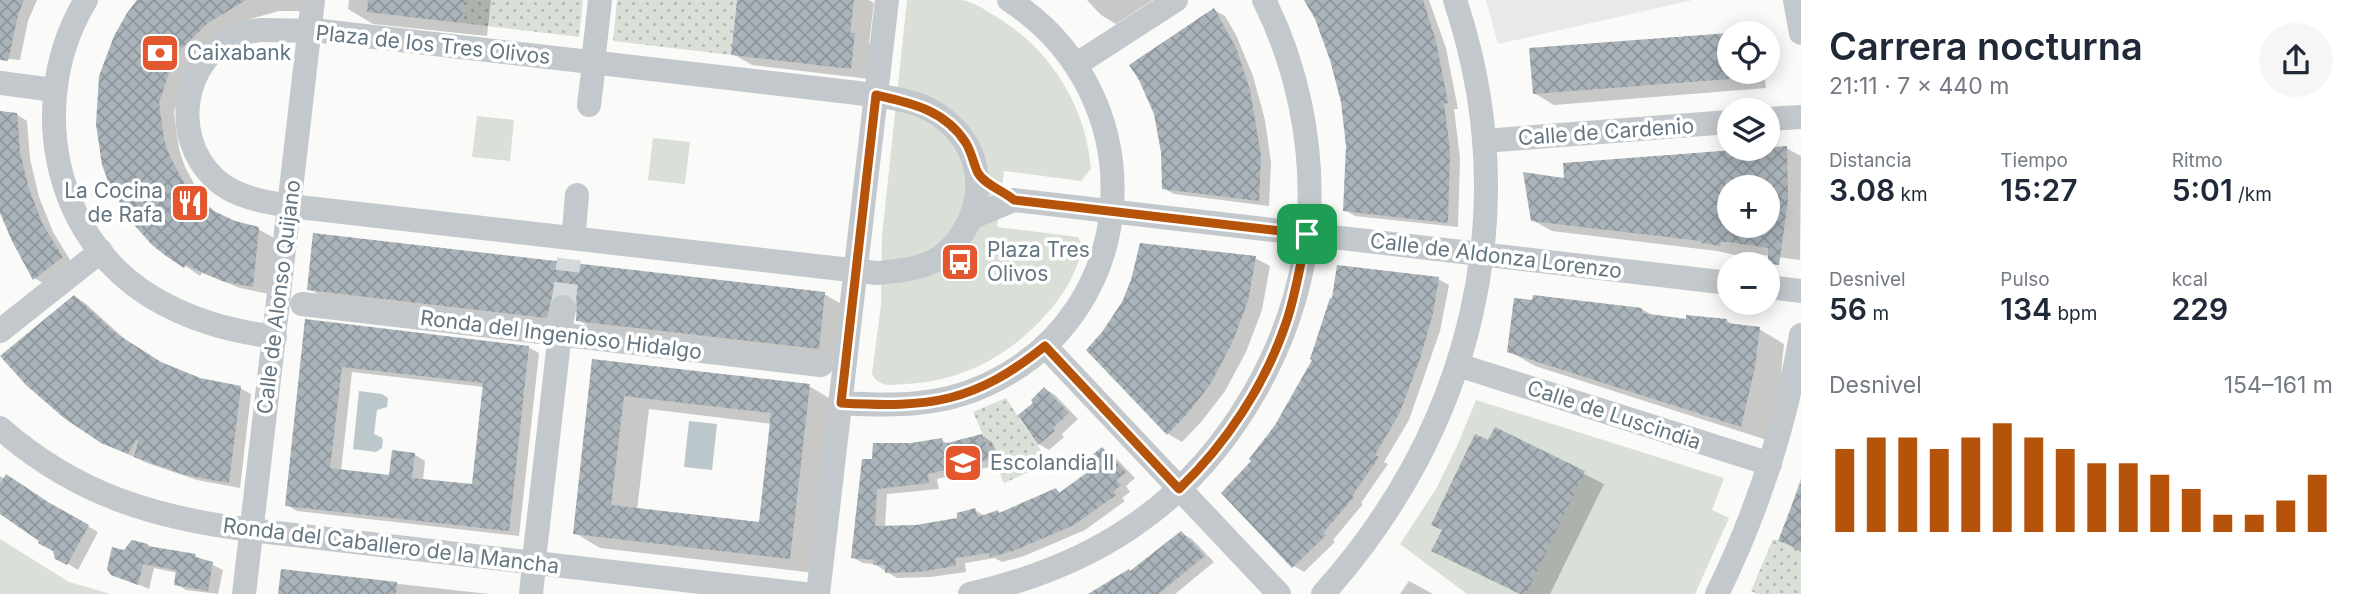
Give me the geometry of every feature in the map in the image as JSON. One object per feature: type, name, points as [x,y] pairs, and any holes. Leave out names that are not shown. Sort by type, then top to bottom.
[{"type":"street","points":[[86,0],[63,48],[54,90],[54,137],[62,179],[80,219],[101,251],[122,274],[149,295],[185,314],[219,327],[275,337]]},
{"type":"street","name":"Calle de Alonso Quijano","points":[[244,594],[313,0]]},
{"type":"street","points":[[589,105],[600,0]]},
{"type":"street","points":[[818,594],[887,0]]},
{"type":"street","points":[[841,403],[915,405],[950,399],[997,380],[1045,346],[1069,320],[1090,286],[1103,255],[1112,212],[1112,176],[1103,121],[1077,64],[1045,27],[1009,0]]},
{"type":"street","points":[[1077,64],[1176,0]]},
{"type":"street","points":[[970,594],[1010,585],[1043,573],[1096,549],[1132,527],[1179,489],[1223,439],[1263,375],[1286,324],[1307,234],[1309,206],[1305,133],[1295,81],[1281,38],[1264,0]]},
{"type":"street","points":[[1323,594],[1369,539],[1405,484],[1434,429],[1458,365],[1469,325],[1482,255],[1486,177],[1478,92],[1467,38],[1455,0]]},
{"type":"street","points":[[1795,0],[1801,33]]},
{"type":"street","name":"Plaza de los Tres Olivos","points":[[261,30],[310,31],[876,95],[919,105],[951,124],[974,157],[978,173],[977,202],[973,217],[960,239],[934,261],[910,270],[877,273],[856,271],[290,206],[246,196],[228,189],[215,179],[203,166],[190,144],[186,118],[194,79],[205,61],[221,45],[241,33],[261,30]]},
{"type":"street","points":[[0,83],[54,90]]},
{"type":"street","points":[[1780,118],[1801,117]]},
{"type":"street","name":"Calle de Cardenio","points":[[1484,141],[1717,123]]},
{"type":"street","name":"Calle de Aldonza Lorenzo","points":[[978,173],[1014,200]]},
{"type":"street","points":[[571,245],[577,195]]},
{"type":"street","name":"Calle de Aldonza Lorenzo","points":[[973,217],[1014,200],[1717,281]]},
{"type":"street","points":[[0,331],[101,251]]},
{"type":"street","points":[[1780,288],[1801,290]]},
{"type":"street","name":"Ronda del Ingenioso Hidalgo","points":[[302,304],[821,365]]},
{"type":"street","points":[[533,573],[562,307]]},
{"type":"street","points":[[1717,594],[1746,531],[1770,464],[1785,415],[1801,335]]},
{"type":"street","points":[[1045,346],[1279,594]]},
{"type":"street","name":"Calle de Luscindia","points":[[1458,365],[1770,464]]},
{"type":"street","name":"Ronda del Caballero de la Mancha","points":[[0,428],[51,466],[90,488],[168,517],[251,530],[804,594]]},
{"type":"shaded area","points":[[464,0],[583,0],[579,37],[462,23]]},
{"type":"shaded area","points":[[617,0],[737,0],[731,55],[613,41]]},
{"type":"shaded area","points":[[907,0],[970,2],[1015,29],[1048,62],[1073,101],[1082,123],[1091,169],[1081,181],[1004,171],[997,227],[1078,237],[1084,249],[1066,288],[1048,312],[1014,345],[974,368],[929,382],[890,385],[878,382],[872,374],[881,305],[882,236]]},
{"type":"shaded area","points":[[1486,0],[1693,0],[1498,44]]},
{"type":"shaded area","points":[[477,116],[514,120],[510,161],[472,157]]},
{"type":"shaded area","points":[[653,138],[690,142],[685,184],[648,180]]},
{"type":"shaded area","points":[[359,391],[382,394],[388,398],[387,407],[377,410],[374,434],[383,440],[382,448],[376,452],[353,449]]},
{"type":"shaded area","points":[[1006,398],[1049,463],[1004,483],[973,412]]},
{"type":"shaded area","points":[[1476,400],[1724,478],[1712,510],[1729,518],[1695,594],[1467,594],[1400,544],[1436,489]]},
{"type":"shaded area","points":[[689,421],[717,424],[712,470],[684,467]]},
{"type":"shaded area","points":[[0,539],[69,582],[111,594],[0,594]]},
{"type":"shaded area","points":[[1773,539],[1801,549],[1801,594],[1757,594],[1751,591]]},
{"type":"building","points":[[0,0],[24,0],[8,61],[0,60]]},
{"type":"building","points":[[137,0],[246,0],[208,23],[181,49],[171,66],[159,103],[164,139],[170,157],[188,190],[201,203],[216,212],[235,221],[259,227],[253,287],[222,281],[186,265],[184,268],[166,256],[152,245],[128,218],[108,181],[102,165],[96,124],[99,76],[114,36]]},
{"type":"building","points":[[368,0],[464,0],[462,23],[367,12]]},
{"type":"building","points":[[737,0],[854,0],[850,33],[855,33],[851,69],[731,55]]},
{"type":"building","points":[[1304,0],[1423,0],[1436,41],[1448,103],[1444,104],[1450,151],[1448,223],[1343,211],[1346,146],[1341,102],[1330,60],[1315,19]]},
{"type":"building","points":[[1214,8],[1236,48],[1250,90],[1261,156],[1259,201],[1162,189],[1161,152],[1154,114],[1129,65]]},
{"type":"building","points":[[1717,34],[1717,80],[1533,94],[1529,48]]},
{"type":"building","points":[[0,111],[17,113],[20,152],[29,189],[43,225],[63,257],[33,280],[0,213]]},
{"type":"building","points":[[1787,146],[1788,200],[1780,258],[1780,252],[1768,252],[1768,248],[1729,242],[1721,242],[1720,246],[1701,241],[1531,221],[1523,172],[1564,178],[1563,163],[1717,151],[1717,161],[1780,161],[1780,147]]},
{"type":"building","points":[[313,233],[825,292],[819,349],[576,321],[577,302],[564,292],[551,299],[547,318],[307,290]]},
{"type":"building","points":[[1140,243],[1256,256],[1248,301],[1232,343],[1211,383],[1167,435],[1086,350],[1122,302],[1131,280]]},
{"type":"building","points":[[1337,265],[1439,277],[1433,313],[1420,359],[1399,414],[1375,455],[1379,457],[1352,496],[1354,497],[1323,533],[1326,535],[1292,568],[1221,493],[1251,461],[1249,459],[1275,425],[1312,360],[1310,359],[1332,298]]},
{"type":"building","points":[[74,295],[117,334],[161,362],[200,378],[241,386],[229,483],[185,475],[134,457],[138,441],[136,440],[128,454],[101,443],[64,418],[26,385],[0,356]]},
{"type":"building","points":[[1533,295],[1642,308],[1642,313],[1686,319],[1686,315],[1727,319],[1727,323],[1760,327],[1755,367],[1741,427],[1507,352],[1514,298],[1532,300]]},
{"type":"building","points":[[305,319],[529,346],[509,531],[285,506]],"holes":[[[342,367],[483,383],[472,484],[412,478],[415,453],[392,450],[389,475],[330,468]]]},
{"type":"building","points":[[592,359],[810,384],[790,559],[573,534]],"holes":[[[624,396],[771,413],[759,522],[611,505]]]},
{"type":"building","points":[[1044,387],[1069,413],[1053,428],[1055,431],[1038,445],[1018,415],[1033,403],[1031,400]]},
{"type":"building","points":[[1495,427],[1585,471],[1526,594],[1520,594],[1431,551],[1442,530],[1431,525],[1475,434],[1488,440]]},
{"type":"building","points":[[982,434],[993,459],[928,474],[929,483],[877,489],[875,526],[916,525],[957,518],[957,513],[975,508],[978,517],[998,510],[999,513],[1056,488],[1059,493],[1093,468],[1086,460],[1102,447],[1126,472],[1116,480],[1121,485],[1113,492],[1116,495],[1074,525],[1013,551],[990,557],[989,553],[955,558],[956,566],[918,572],[885,573],[885,565],[873,565],[874,560],[851,558],[862,459],[872,459],[873,443],[911,443],[942,438],[943,444]]},
{"type":"building","points":[[6,474],[89,525],[67,565],[55,559],[53,551],[0,514],[0,484]]},
{"type":"building","points":[[1801,484],[1801,549],[1778,541]]},
{"type":"building","points":[[1181,531],[1205,556],[1158,594],[1088,594],[1129,569],[1130,571]]},
{"type":"building","points":[[132,540],[148,546],[196,554],[195,557],[213,562],[208,591],[174,585],[176,570],[143,564],[138,585],[111,575],[107,569],[112,547],[124,550]]},
{"type":"building","points":[[281,569],[397,582],[396,594],[278,594]]},
{"type":"tunnel","points":[[563,307],[569,259]]},
{"type":"place","name":"Caixabank","points":[[160,53]]},
{"type":"place","name":"La Cocina de Rafa","points":[[190,203]]},
{"type":"place","name":"Plaza Tres Olivos","points":[[960,262]]},
{"type":"place","name":"Escolandia II","points":[[963,463]]},
{"type":"route","points":[[876,95],[919,105],[951,124],[974,157],[978,173],[1014,200],[1307,234],[1286,324],[1263,375],[1223,439],[1179,489],[1045,346],[997,380],[950,399],[915,405],[841,403],[876,95]]}]
